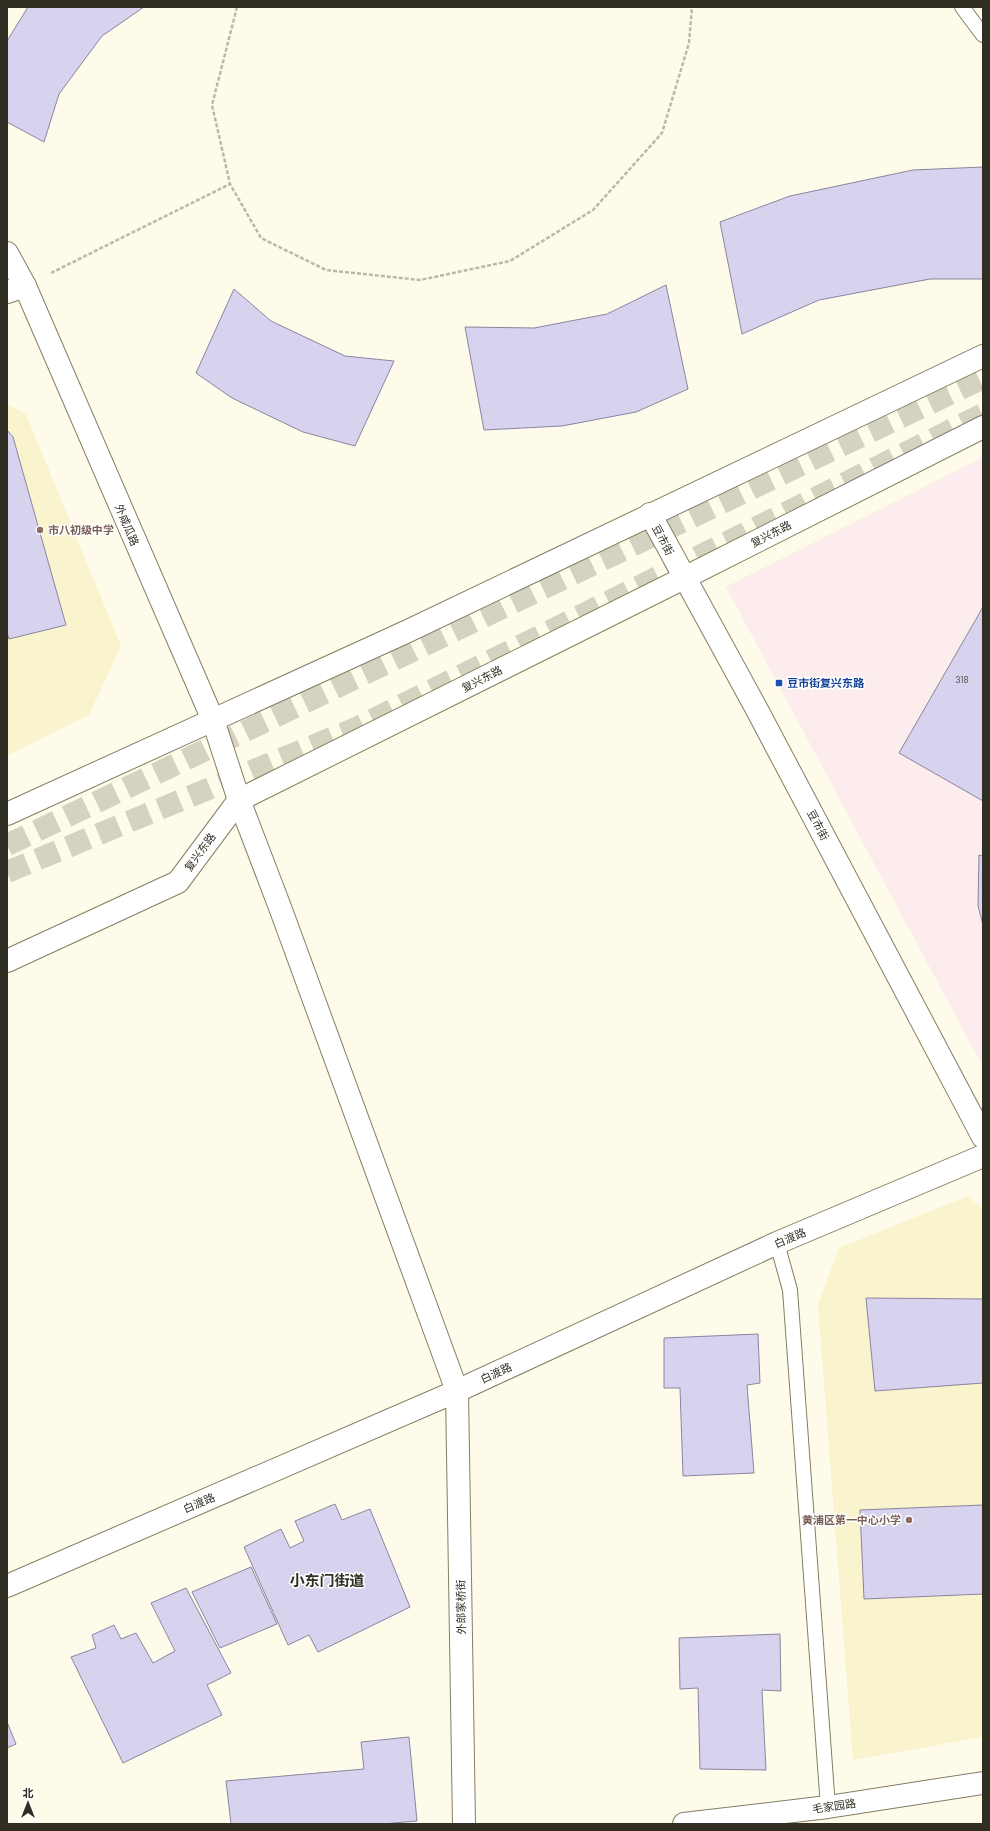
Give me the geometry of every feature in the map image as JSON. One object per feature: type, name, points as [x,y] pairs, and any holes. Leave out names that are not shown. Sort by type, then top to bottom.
[{"type":"street","name":"外咸瓜路","points":[[7,253],[16,289],[213,720],[239,800]]},
{"type":"street","points":[[7,814],[408,632],[650,514],[983,356]]},
{"type":"street","name":"复兴东路","points":[[7,961],[178,882],[239,800],[983,427]]},
{"type":"street","name":"豆市街","points":[[650,514],[759,713],[983,1137]]},
{"type":"street","name":"外郎家桥街","points":[[239,800],[284,917],[457,1391],[464,1824]]},
{"type":"street","name":"白渡路","points":[[7,1586],[457,1391],[777,1243],[983,1156]]},
{"type":"street","name":"毛家园路","points":[[684,1824],[828,1807],[983,1783]]},
{"type":"lane","points":[[962,7],[983,35]]},
{"type":"lane","points":[[777,1243],[790,1290],[828,1807]]},
{"type":"path","points":[[237,7],[212,105],[230,184],[262,238],[326,270],[420,280],[510,261],[593,210],[662,133],[688,44],[692,7]]},
{"type":"path","points":[[16,289],[230,184]]},
{"type":"shaded area","name":"市八初级中学","points":[[7,404],[26,414],[121,646],[89,715],[7,756]]},
{"type":"shaded area","points":[[983,457],[983,1067],[726,587]]},
{"type":"shaded area","name":"黄浦区第一中心小学","points":[[968,1196],[983,1209],[983,1737],[853,1760],[818,1304],[839,1248]]},
{"type":"building","points":[[28,7],[144,7],[102,36],[59,94],[44,142],[7,122],[7,41]]},
{"type":"building","points":[[983,167],[983,279],[930,279],[819,300],[742,334],[720,222],[790,196],[913,170]]},
{"type":"building","points":[[666,285],[688,389],[636,412],[562,426],[484,430],[465,327],[534,328],[607,314]]},
{"type":"building","points":[[234,289],[271,321],[345,356],[394,361],[355,446],[303,432],[232,398],[196,373]]},
{"type":"building","points":[[7,430],[13,437],[66,625],[9,639],[7,632]]},
{"type":"building","points":[[983,607],[983,801],[899,753]]},
{"type":"building","points":[[979,855],[983,856],[983,925],[978,906]]},
{"type":"building","points":[[866,1298],[983,1299],[983,1383],[875,1391]]},
{"type":"building","points":[[758,1334],[760,1383],[747,1385],[754,1473],[683,1476],[680,1388],[664,1388],[664,1338]]},
{"type":"building","points":[[335,1504],[342,1520],[370,1509],[410,1607],[318,1652],[309,1635],[288,1645],[244,1547],[281,1529],[290,1548],[304,1541],[295,1521]]},
{"type":"building","points":[[983,1505],[983,1594],[864,1599],[860,1510]]},
{"type":"building","points":[[251,1567],[277,1624],[220,1648],[192,1592]]},
{"type":"building","points":[[186,1588],[231,1673],[207,1685],[222,1715],[123,1763],[71,1657],[96,1648],[92,1635],[114,1625],[121,1639],[136,1633],[153,1663],[175,1651],[151,1603]]},
{"type":"building","points":[[780,1634],[781,1691],[762,1690],[766,1770],[700,1769],[698,1688],[680,1689],[679,1638]]},
{"type":"building","points":[[7,1722],[16,1744],[7,1748]]},
{"type":"building","points":[[409,1737],[417,1821],[382,1824],[231,1824],[226,1781],[364,1769],[361,1742]]},
{"type":"tunnel","points":[[7,845],[983,378]]},
{"type":"tunnel","points":[[7,872],[356,728],[983,414]]},
{"type":"place","name":"市八初级中学","points":[[40,530]]},
{"type":"place","name":"豆市街复兴东路","points":[[779,683]]},
{"type":"place","name":"黄浦区第一中心小学","points":[[909,1520]]},
{"type":"district","name":"小东门街道","points":[[327,1581]]}]
